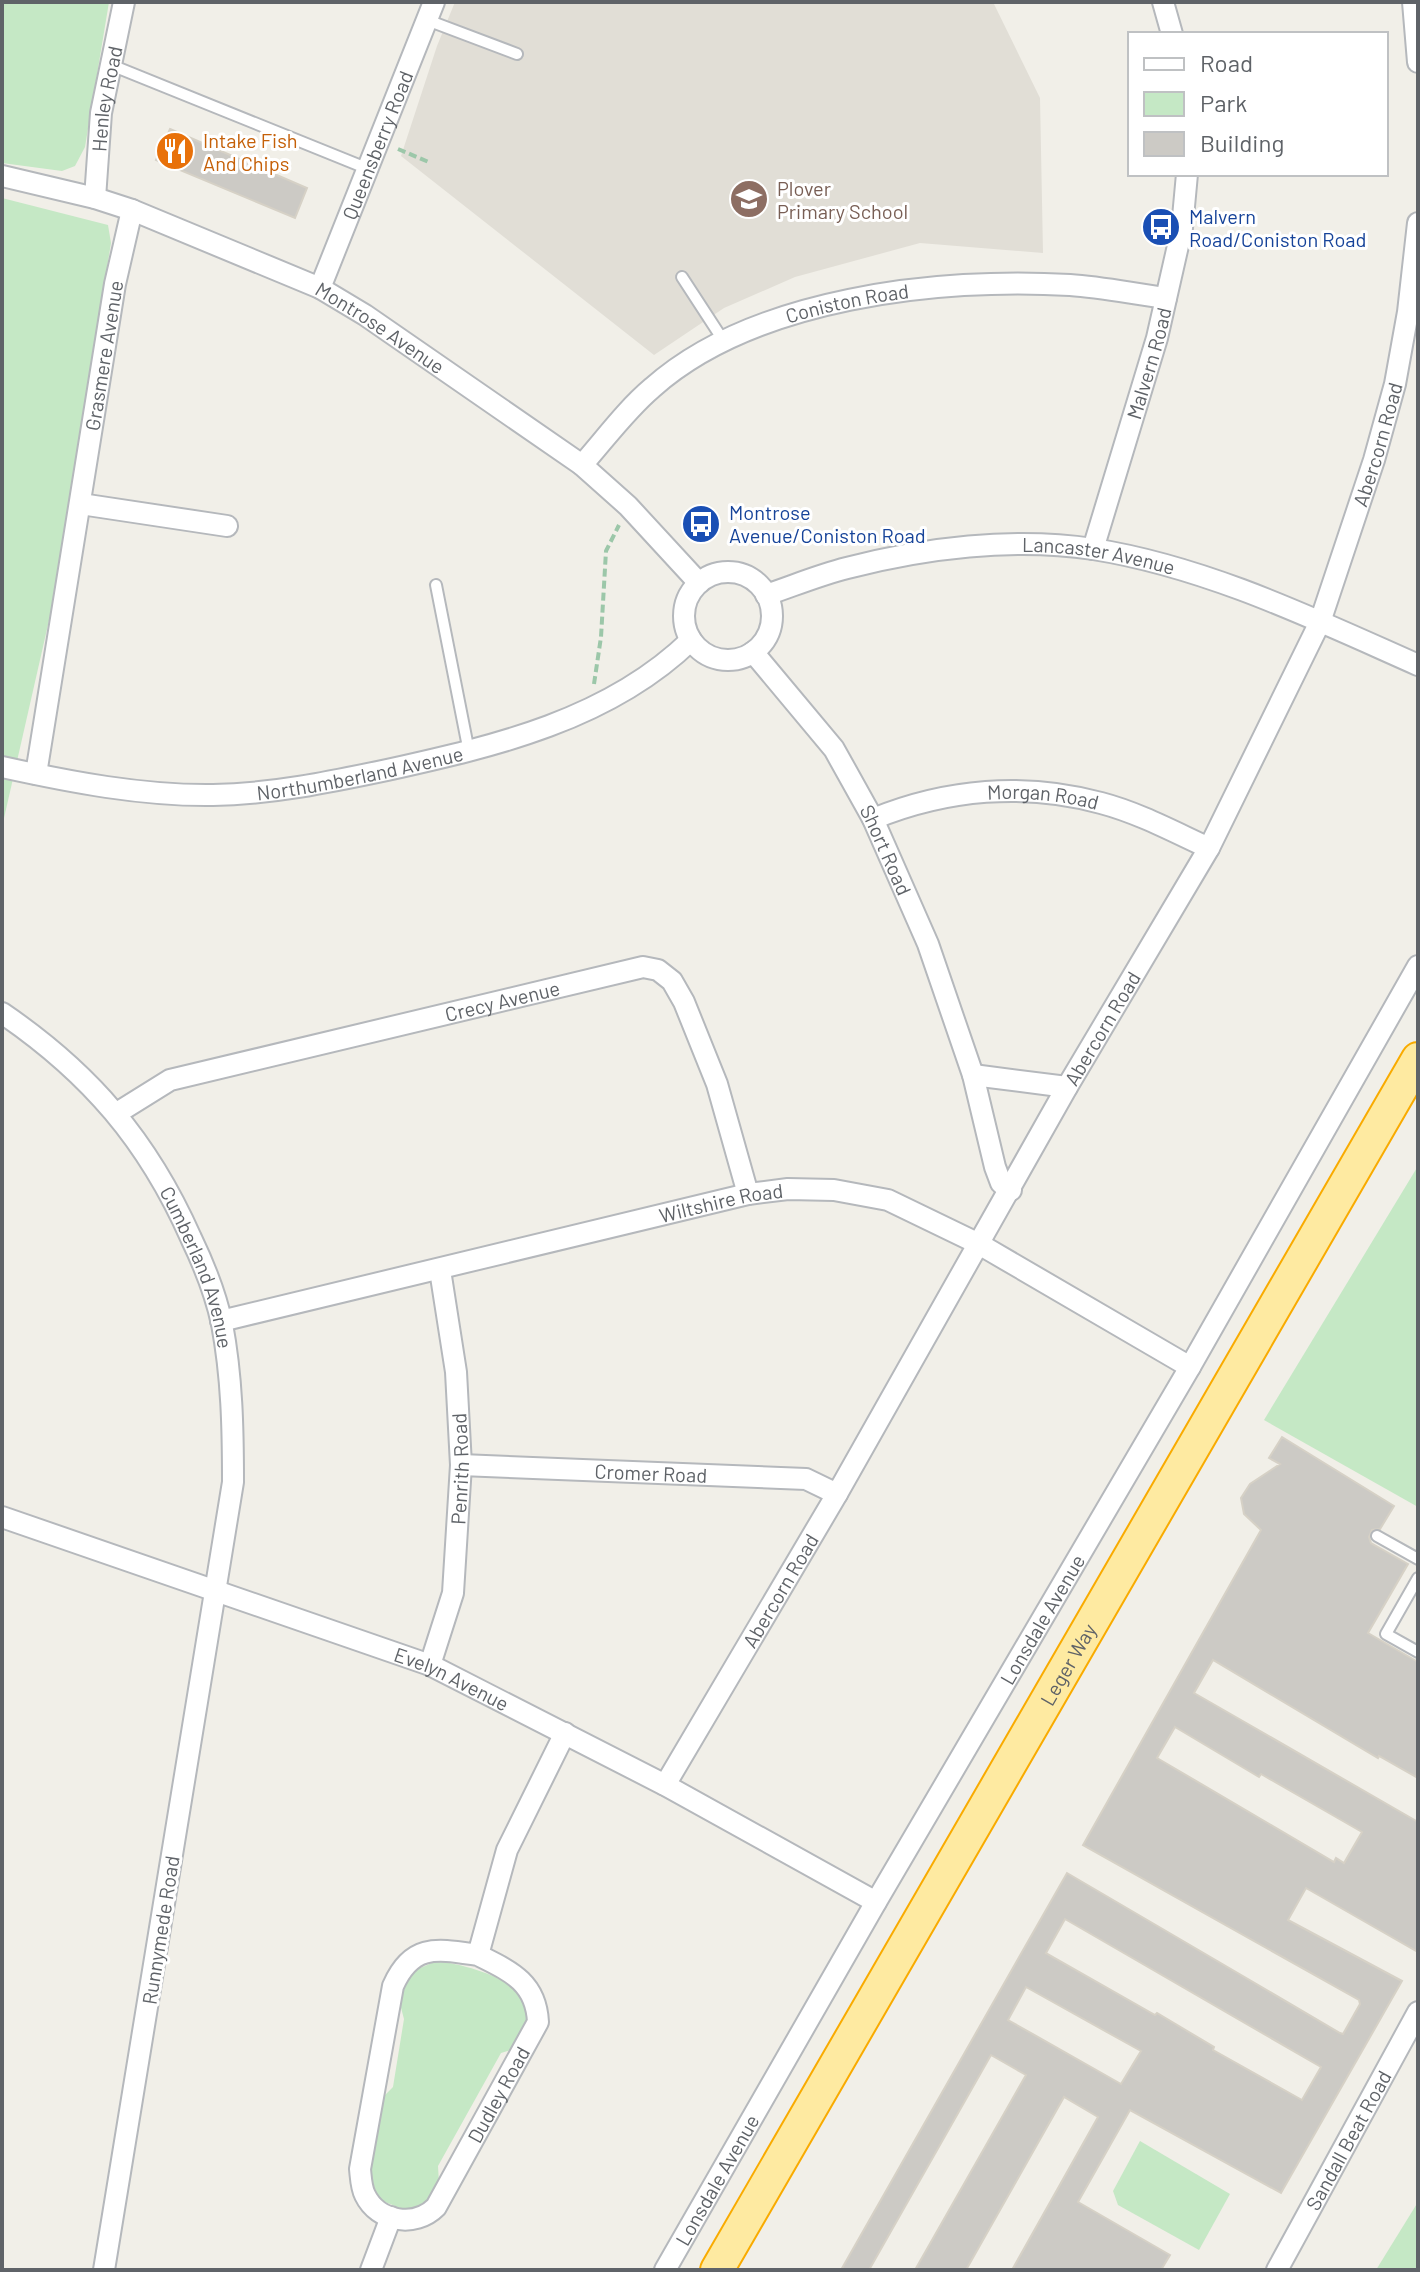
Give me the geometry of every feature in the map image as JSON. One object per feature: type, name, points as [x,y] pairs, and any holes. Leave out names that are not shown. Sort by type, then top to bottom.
[{"type":"highway","name":"Leger Way","points":[[717,2270],[1418,1059]]},
{"type":"street","name":"Henley Road","points":[[95,198],[101,113],[124,2]]},
{"type":"street","points":[[1163,2],[1171,32]]},
{"type":"street","points":[[1413,2],[1418,62]]},
{"type":"street","name":"Queensberry Road","points":[[320,288],[430,11]]},
{"type":"street","name":"Montrose Avenue","points":[[2,176],[132,210],[320,288],[365,315],[582,465],[628,506],[699,583]]},
{"type":"street","name":"Malvern Road","points":[[1093,549],[1157,338],[1182,228],[1187,176]]},
{"type":"street","name":"Grasmere Avenue","points":[[36,774],[115,284],[132,210]]},
{"type":"street","name":"Abercorn Road","points":[[665,1785],[837,1494],[1067,1087],[1209,848],[1320,622],[1374,460],[1395,384],[1408,312],[1418,223]]},
{"type":"street","name":"Coniston Road","points":[[582,465],[652,388],[723,340],[763,324],[839,302],[916,289],[990,284],[1071,285],[1166,298]]},
{"type":"street","points":[[81,504],[227,526]]},
{"type":"street","name":"Lancaster Avenue","points":[[766,595],[845,568],[940,551],[993,545],[1093,549],[1184,569],[1320,622],[1418,665]]},
{"type":"street","points":[[736,573],[757,583],[766,595],[771,610],[771,625],[760,646],[739,659],[719,659],[705,654],[691,640],[684,626],[685,607],[690,592],[699,583],[712,575],[736,573]]},
{"type":"street","name":"Northumberland Avenue","points":[[2,767],[122,789],[211,795],[327,782],[469,752],[590,710],[675,656],[691,640]]},
{"type":"street","name":"Short Road","points":[[753,652],[834,749],[873,819],[928,944],[973,1075],[995,1167],[1001,1183],[1011,1190]]},
{"type":"street","name":"Morgan Road","points":[[873,819],[932,799],[977,792],[1060,794],[1103,803],[1209,848]]},
{"type":"street","name":"Lonsdale Avenue","points":[[665,2270],[876,1902],[1190,1367],[1418,966]]},
{"type":"street","name":"Crecy Avenue","points":[[117,1113],[170,1080],[643,967],[658,970],[672,981],[684,1002],[717,1084],[748,1194]]},
{"type":"street","name":"Cumberland Avenue","points":[[2,1013],[33,1034],[117,1113],[176,1203],[201,1260],[221,1321],[234,1415],[233,1482],[216,1590]]},
{"type":"street","points":[[973,1075],[1067,1087]]},
{"type":"street","name":"Wiltshire Road","points":[[221,1321],[748,1194],[788,1189],[834,1190],[888,1200],[979,1244],[1190,1367]]},
{"type":"street","name":"Penrith Road","points":[[430,1665],[453,1593],[461,1465],[456,1372],[440,1270]]},
{"type":"street","name":"Cromer Road","points":[[461,1465],[806,1479],[837,1494]]},
{"type":"street","name":"Evelyn Avenue","points":[[2,1517],[430,1665],[665,1785],[876,1902]]},
{"type":"street","name":"Runnymede Road","points":[[104,2270],[216,1590]]},
{"type":"street","points":[[478,1955],[507,1850],[565,1733]]},
{"type":"street","name":"Dudley Road","points":[[434,1950],[478,1955],[524,1982],[534,1998],[538,2022],[436,2207],[427,2216],[416,2219],[391,2217],[381,2213],[366,2197],[361,2187],[360,2169],[393,1986],[400,1970],[421,1953],[434,1950]]},
{"type":"street","name":"Sandall Beat Road","points":[[1277,2270],[1418,2012]]},
{"type":"street","points":[[371,2270],[391,2217]]},
{"type":"lane","points":[[430,11],[517,54]]},
{"type":"lane","points":[[111,65],[366,168]]},
{"type":"lane","points":[[682,277],[723,340]]},
{"type":"lane","points":[[436,585],[469,752]]},
{"type":"lane","points":[[1377,1536],[1418,1559]]},
{"type":"lane","points":[[1418,1578],[1386,1634],[1418,1652]]},
{"type":"path","points":[[377,141],[431,163]]},
{"type":"path","points":[[590,710],[601,637],[606,551],[628,506]]},
{"type":"shaded area","name":"Plover Primary School","points":[[455,2],[993,2],[1040,98],[1043,253],[920,243],[795,277],[724,308],[654,355],[401,156],[437,46]]},
{"type":"green space","points":[[2,2],[109,2],[85,147],[75,166],[62,171],[2,163]]},
{"type":"green space","points":[[2,198],[108,225],[111,243],[50,616],[2,827]]},
{"type":"green space","points":[[1418,1166],[1418,1507],[1264,1420]]},
{"type":"green space","points":[[436,1961],[472,1968],[511,1985],[525,2001],[527,2020],[514,2049],[501,2053],[438,2166],[439,2183],[424,2204],[405,2210],[380,2200],[368,2176],[384,2096],[393,2087],[404,2019],[400,2004],[404,1983],[416,1970]]},
{"type":"green space","points":[[1140,2141],[1230,2194],[1199,2250],[1118,2205],[1113,2191]]},
{"type":"green space","points":[[1418,2202],[1418,2270],[1376,2270]]},
{"type":"building","points":[[170,129],[307,188],[295,218],[156,160]]},
{"type":"building","points":[[1282,1437],[1394,1506],[1380,1529],[1372,1530],[1369,1537],[1371,1543],[1408,1564],[1368,1633],[1418,1662],[1418,1778],[1378,1758],[1213,1660],[1194,1693],[1418,1822],[1418,1952],[1306,1888],[1288,1920],[1402,1981],[1281,2193],[1130,2110],[1078,2202],[1170,2255],[1161,2270],[1012,2270],[1098,2117],[1064,2097],[966,2270],[915,2270],[1026,2075],[991,2055],[869,2270],[841,2270],[1067,1873],[1340,2033],[1343,2034],[1360,2004],[1359,2000],[1083,1845],[1261,1530],[1244,1514],[1241,1498],[1250,1484],[1280,1464],[1269,1458]],"holes":[[[1175,1727],[1259,1777],[1261,1774],[1362,1832],[1344,1863],[1336,1858],[1334,1862],[1157,1758]],[[1065,1919],[1321,2067],[1302,2100],[1213,2050],[1214,2047],[1157,2013],[1155,2015],[1046,1953]],[[1026,1987],[1141,2051],[1121,2084],[1008,2020]]]},
{"type":"place","name":"Intake Fish And Chips","points":[[175,151]]},
{"type":"place","name":"Plover Primary School","points":[[749,199]]},
{"type":"place","name":"Malvern Road/Coniston Road","points":[[1161,227]]},
{"type":"place","name":"Montrose Avenue/Coniston Road","points":[[701,524]]}]
